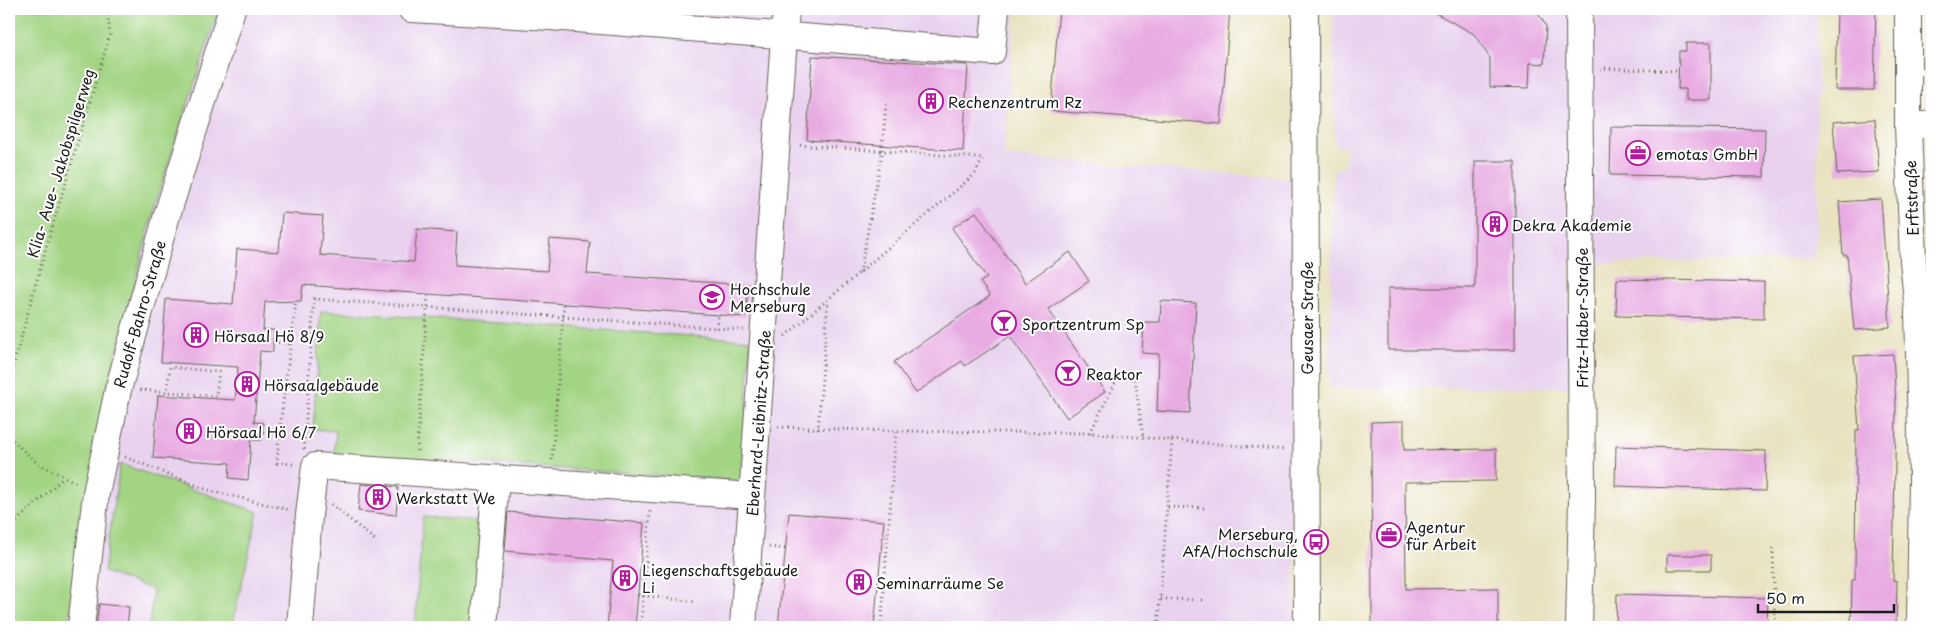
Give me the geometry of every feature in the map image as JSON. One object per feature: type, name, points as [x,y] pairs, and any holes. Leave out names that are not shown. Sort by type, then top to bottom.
[{"type":"street","name":"Rudolf-Bahro-Straße","points":[[81,627],[96,493],[118,390],[167,215],[232,9]]},
{"type":"street","points":[[412,9],[992,52],[996,9]]},
{"type":"street","name":"Eberhard-Leibnitz-Straße","points":[[743,627],[786,9]]},
{"type":"street","name":"Geusaer Straße","points":[[1305,9],[1307,627]]},
{"type":"street","name":"Fritz-Haber-Straße","points":[[1579,627],[1582,499],[1580,9]]},
{"type":"street","name":"Erftstraße","points":[[1908,9],[1920,125],[1913,261],[1925,309],[1927,477],[1920,627]]},
{"type":"street","points":[[300,627],[308,515],[315,466],[415,475],[752,496]]},
{"type":"street","points":[[484,627],[496,479]]},
{"type":"path","name":"Klia- Aue- Jakobspilgerweg","points":[[9,382],[47,244],[110,35],[107,9]]},
{"type":"path","points":[[1579,68],[1678,71]]},
{"type":"path","points":[[860,273],[882,153],[886,104]]},
{"type":"path","points":[[304,456],[314,299],[717,328],[764,338],[775,345],[975,174],[983,158],[882,153],[777,143]]},
{"type":"path","points":[[415,475],[428,294]]},
{"type":"path","points":[[818,430],[828,300]]},
{"type":"path","points":[[295,464],[277,463],[296,301]]},
{"type":"path","points":[[550,483],[564,304]]},
{"type":"path","points":[[717,328],[718,315]]},
{"type":"path","points":[[274,342],[292,344]]},
{"type":"path","points":[[118,390],[168,391],[216,396],[219,372],[170,367],[168,391]]},
{"type":"path","points":[[1090,433],[1118,377],[1135,378],[1143,437]]},
{"type":"path","points":[[757,425],[818,430],[1090,433],[1306,452]]},
{"type":"path","points":[[881,627],[896,431]]},
{"type":"path","points":[[263,433],[279,434]]},
{"type":"path","points":[[9,437],[37,463],[64,476],[9,528]]},
{"type":"path","points":[[1158,627],[1172,440]]},
{"type":"path","points":[[105,452],[130,459],[208,490],[308,515]]},
{"type":"path","points":[[311,488],[376,541]]},
{"type":"path","points":[[642,627],[650,502]]},
{"type":"path","points":[[1168,507],[1208,508]]},
{"type":"path","points":[[1773,548],[1775,627]]},
{"type":"path","points":[[638,595],[697,602]]},
{"type":"path","points":[[1161,599],[1205,600]]},
{"type":"shaded area","name":"Hochschule Merseburg","points":[[219,9],[1015,9],[1004,156],[1292,179],[1295,627],[68,627],[106,393],[156,201]]},
{"type":"shaded area","points":[[1333,9],[1817,9],[1817,237],[1812,259],[1570,264],[1571,387],[1329,388],[1334,169],[1345,168],[1346,146],[1335,147]]},
{"type":"green space","points":[[9,9],[219,9],[156,201],[106,393],[68,627],[9,627]]},
{"type":"green space","points":[[321,311],[751,340],[741,481],[334,453],[336,431],[313,429]]},
{"type":"green space","points":[[120,464],[258,512],[232,627],[149,627],[153,590],[104,572]]},
{"type":"green space","points":[[423,517],[482,521],[474,627],[415,627]]},
{"type":"building","points":[[1059,9],[1230,9],[1221,124],[1051,111]]},
{"type":"building","points":[[1428,9],[1535,9],[1546,26],[1544,64],[1530,63],[1529,88],[1490,87],[1490,58],[1474,34]]},
{"type":"building","points":[[1837,9],[1876,9],[1874,90],[1835,90]]},
{"type":"building","points":[[1686,43],[1711,43],[1711,100],[1686,100],[1686,89],[1678,89],[1679,51],[1686,51]]},
{"type":"building","name":"Rechenzentrum Rz","points":[[812,56],[968,65],[963,151],[807,140]]},
{"type":"building","points":[[1875,119],[1879,172],[1837,174],[1833,122]]},
{"type":"building","points":[[1611,127],[1765,129],[1764,177],[1610,175]]},
{"type":"building","name":"Dekra Akademie","points":[[1475,161],[1515,161],[1515,350],[1388,350],[1388,288],[1475,288]]},
{"type":"building","points":[[1881,199],[1890,327],[1854,330],[1847,255],[1843,255],[1839,202]]},
{"type":"building","name":"Sportzentrum Sp","points":[[976,212],[1025,283],[1070,252],[1089,281],[1048,309],[1105,392],[1067,418],[1010,336],[965,366],[962,361],[916,393],[894,362],[990,296],[980,282],[987,278],[952,228]]},
{"type":"building","points":[[282,213],[323,216],[320,255],[414,262],[417,229],[457,232],[455,265],[547,271],[550,239],[590,242],[587,274],[748,285],[746,317],[303,285],[301,301],[265,302],[263,330],[274,330],[273,352],[260,351],[254,422],[263,423],[262,440],[251,440],[248,480],[229,478],[230,463],[153,458],[158,395],[235,400],[238,367],[161,362],[166,299],[233,304],[237,249],[279,252]]},
{"type":"building","points":[[1617,279],[1764,282],[1764,319],[1616,316]]},
{"type":"building","points":[[1161,301],[1196,303],[1190,413],[1157,411],[1159,354],[1142,353],[1144,322],[1160,322]]},
{"type":"building","points":[[1893,354],[1896,405],[1893,580],[1897,581],[1896,627],[1851,627],[1852,580],[1855,580],[1856,430],[1859,430],[1854,356]]},
{"type":"building","name":"Agentur für Arbeit","points":[[1404,421],[1404,450],[1496,449],[1496,481],[1405,482],[1406,589],[1498,588],[1498,627],[1372,627],[1371,422]]},
{"type":"building","points":[[1616,446],[1766,451],[1765,491],[1615,486]]},
{"type":"building","name":"Werkstatt We","points":[[361,484],[398,487],[396,515],[358,511]]},
{"type":"building","name":"Liegenschaftsgebäude Li","points":[[508,512],[644,523],[635,627],[607,627],[613,561],[505,551]]},
{"type":"building","name":"Seminarräume Se","points":[[789,513],[884,521],[874,627],[778,627]]},
{"type":"building","points":[[1667,555],[1711,555],[1711,570],[1667,570]]},
{"type":"building","points":[[1617,594],[1768,598],[1767,627],[1616,627]]},
{"type":"building","points":[[99,604],[129,607],[127,627],[96,627]]},
{"type":"place","name":"Rechenzentrum Rz","points":[[931,101]]},
{"type":"place","name":"emotas GmbH","points":[[1638,153]]},
{"type":"place","name":"Dekra Akademie","points":[[1495,224]]},
{"type":"place","name":"Hochschule Merseburg","points":[[712,297]]},
{"type":"place","name":"Sportzentrum Sp","points":[[1004,323]]},
{"type":"place","name":"Hörsaal Hö 8/9","points":[[196,335]]},
{"type":"place","name":"Reaktor","points":[[1068,373]]},
{"type":"place","name":"Hörsaalgebäude","points":[[247,384]]},
{"type":"place","name":"Hörsaal Hö 6/7","points":[[189,431]]},
{"type":"place","name":"Werkstatt We","points":[[378,497]]},
{"type":"place","name":"Agentur für Arbeit","points":[[1389,535]]},
{"type":"place","name":"Merseburg, AfA/Hochschule","points":[[1316,542]]},
{"type":"place","name":"Liegenschaftsgebäude Li","points":[[625,578]]},
{"type":"place","name":"Seminarräume Se","points":[[859,582]]}]
